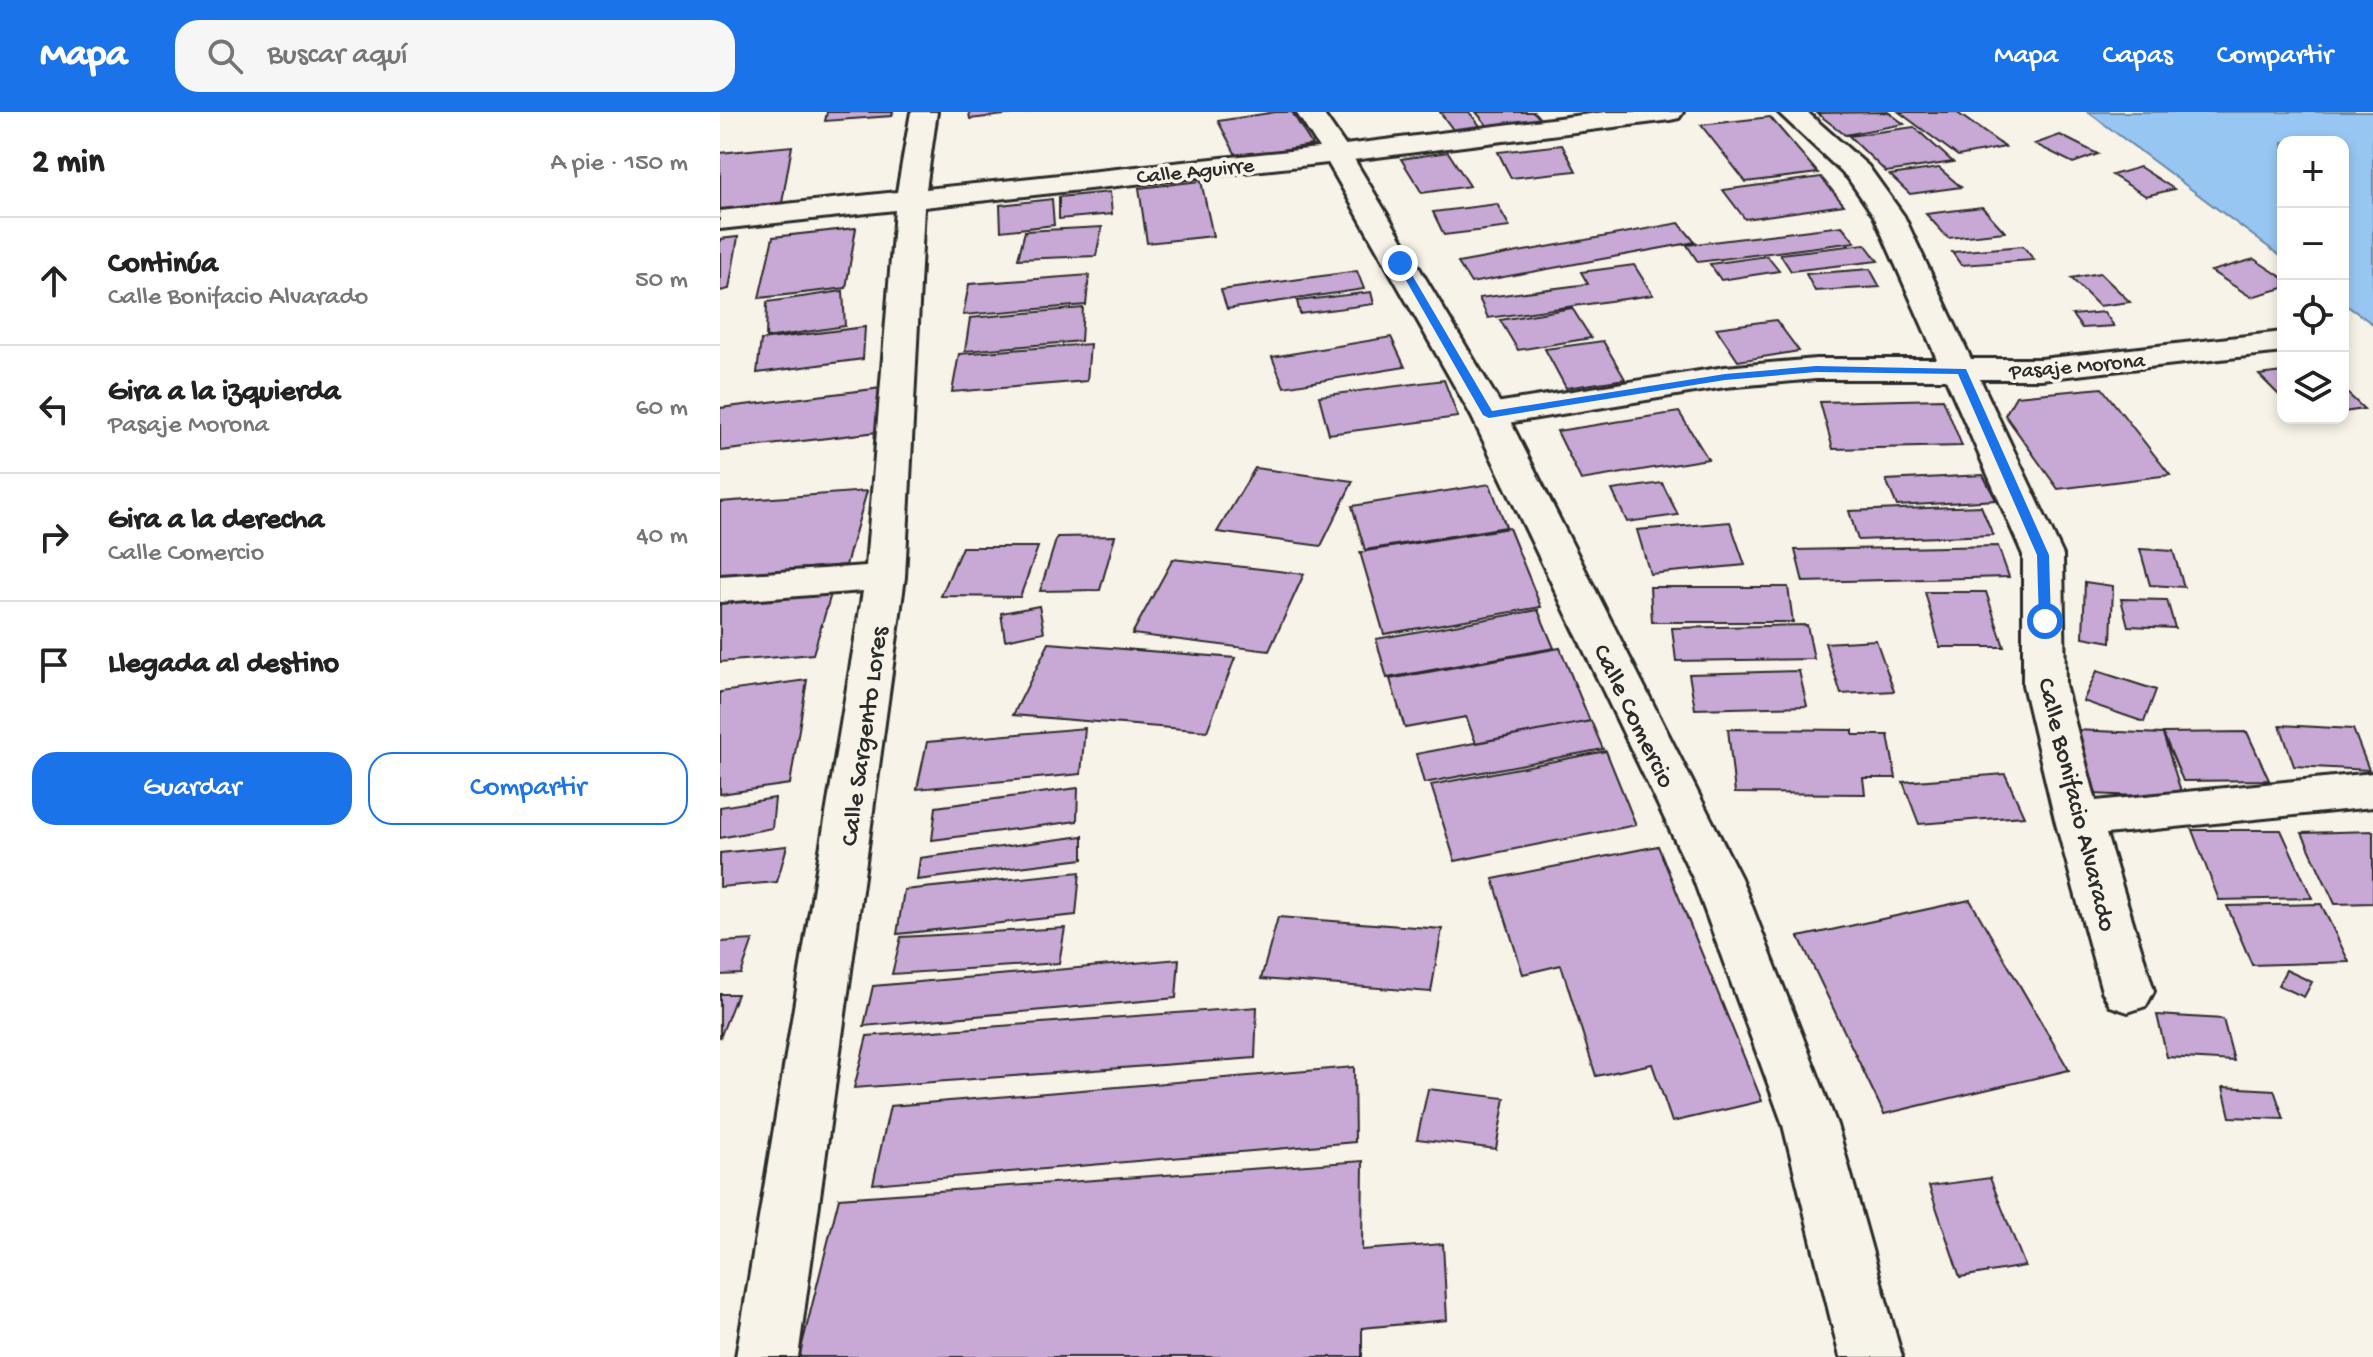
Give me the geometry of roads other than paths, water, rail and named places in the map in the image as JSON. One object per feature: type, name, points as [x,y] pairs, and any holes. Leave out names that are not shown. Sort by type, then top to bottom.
[{"type":"street","name":"Calle Sargento Lores","points":[[767,1357],[885,577],[910,200],[924,112]]},
{"type":"street","name":"Calle Comercio","points":[[1309,112],[1337,154],[1489,415],[1717,878],[1810,1125],[1871,1357]]},
{"type":"street","name":"Calle Aguirre","points":[[720,220],[1337,154],[1670,112]]},
{"type":"street","name":"Calle Bonifacio Alvarado","points":[[1791,112],[1858,172],[1889,216],[2043,555],[2044,685],[2078,820],[2128,991]]},
{"type":"street","name":"Pasaje Morona","points":[[1489,415],[1725,377],[1816,369],[2041,369],[2277,343]]},
{"type":"street","points":[[720,589],[885,577]]},
{"type":"street","points":[[2078,820],[2373,790]]},
{"type":"water","points":[[2088,112],[2373,112],[2373,324],[2349,307],[2349,136],[2277,136],[2277,254]]}]
